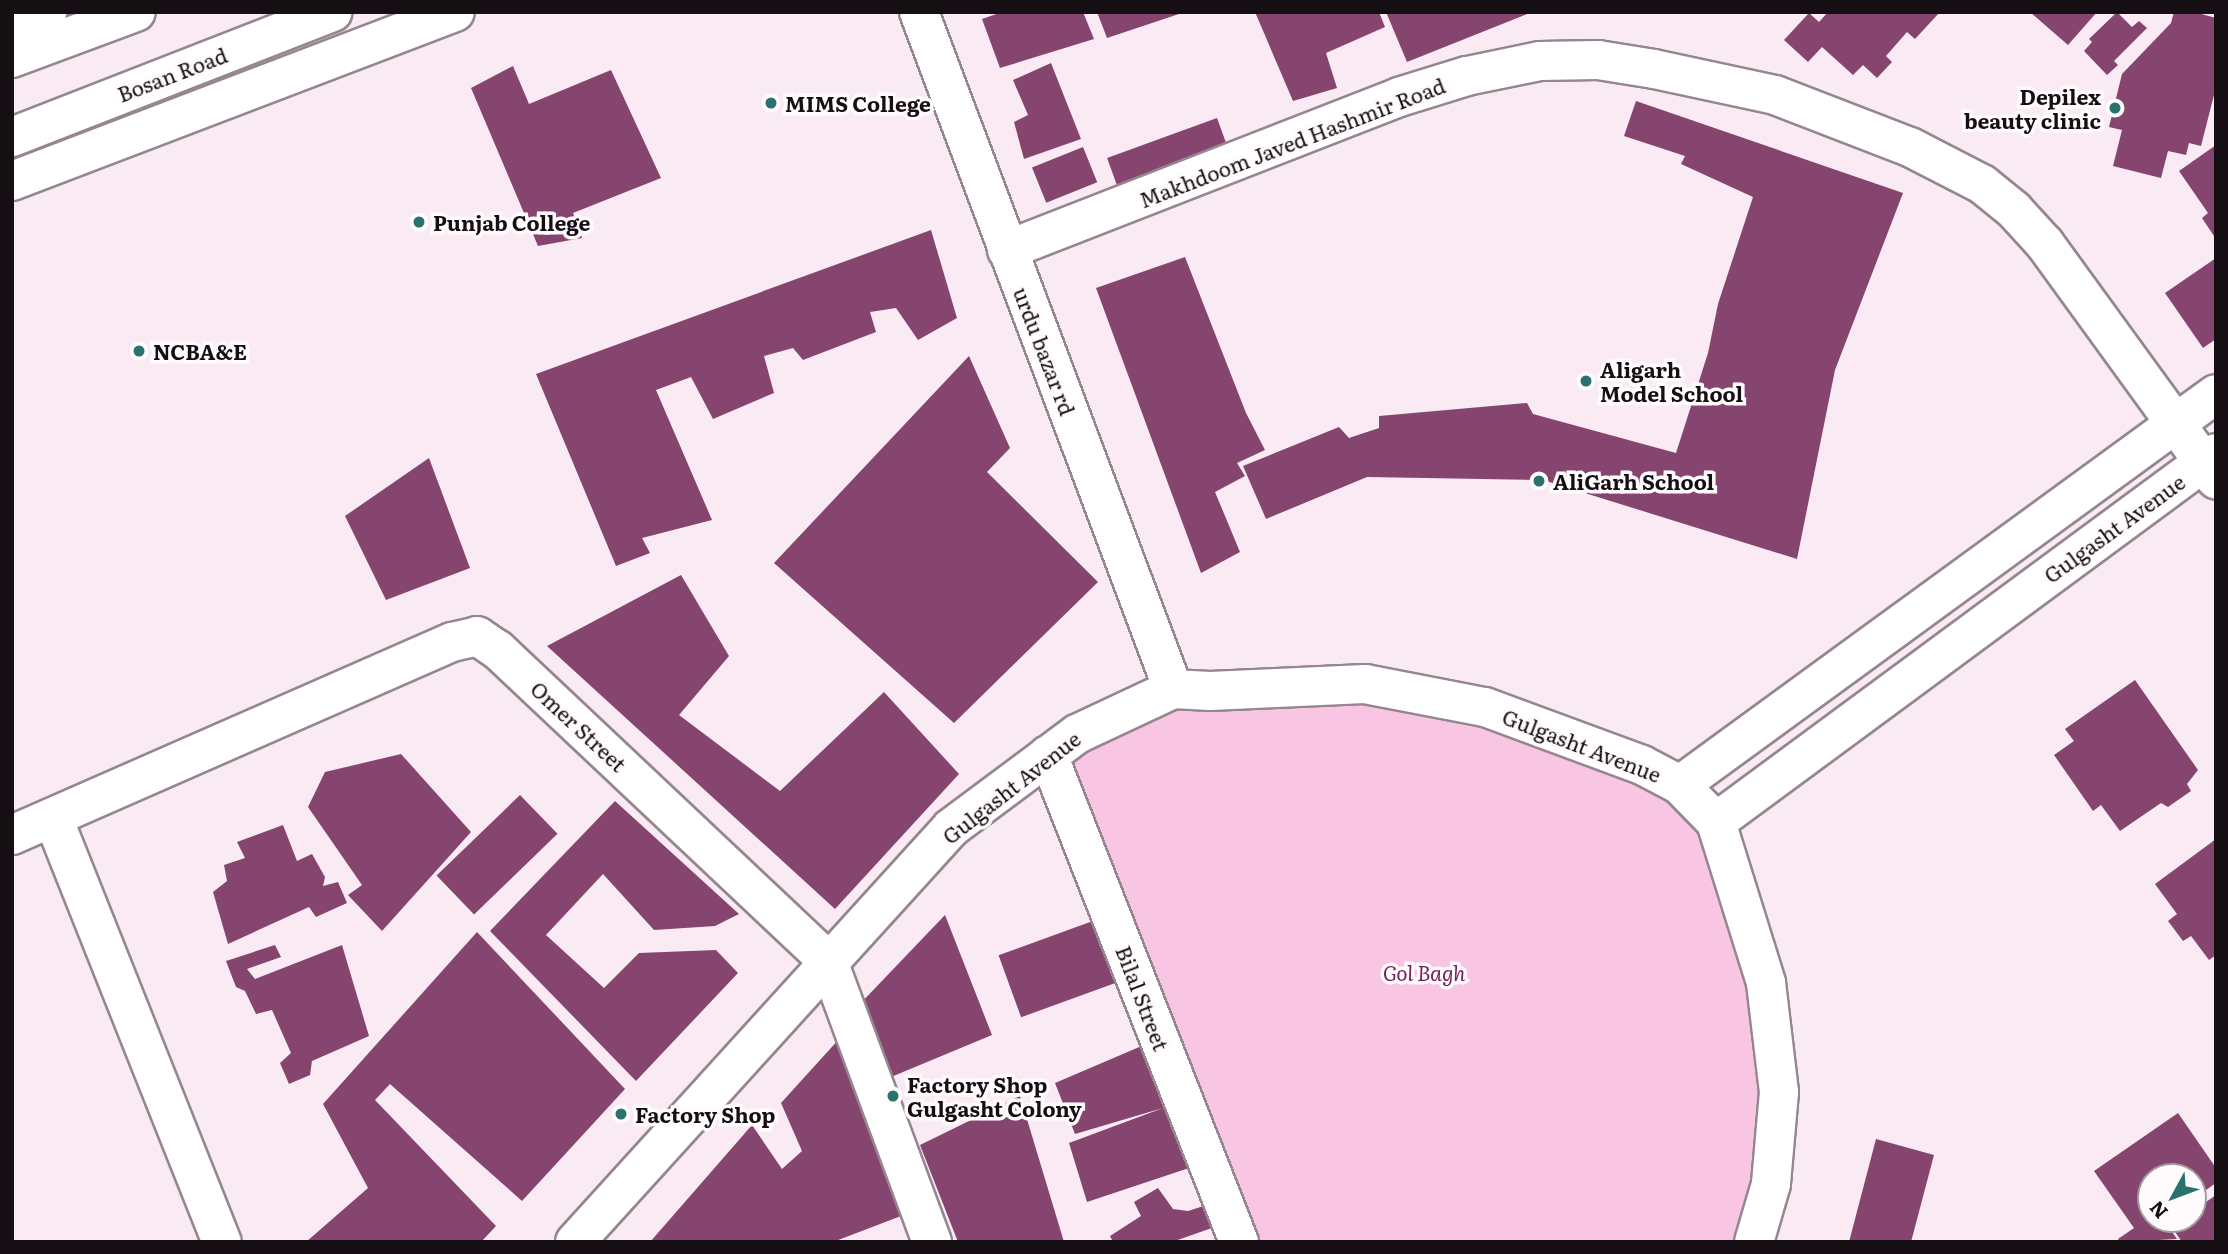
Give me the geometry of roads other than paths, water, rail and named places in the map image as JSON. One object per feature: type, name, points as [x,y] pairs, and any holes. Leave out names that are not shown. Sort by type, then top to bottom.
[{"type":"street","points":[[12,26],[47,12]]},
{"type":"street","points":[[12,58],[136,12]]},
{"type":"street","name":"Bosan Road","points":[[12,137],[332,12]]},
{"type":"street","points":[[12,181],[455,12]]},
{"type":"street","name":"urdu bazar rd","points":[[919,12],[1173,689]]},
{"type":"street","name":"Makhdoom Javed Hashmir Road","points":[[1007,250],[1399,97],[1467,76],[1541,61],[1598,60],[1775,95],[1910,147],[1982,184],[2014,209],[2045,244],[2176,423],[2211,465]]},
{"type":"street","name":"Gulgasht Avenue","points":[[1681,785],[2216,394]]},
{"type":"street","name":"Gulgasht Avenue","points":[[575,1242],[951,828],[1077,734],[1173,689],[1210,691],[1365,684],[1485,707],[1642,765],[1681,785],[1716,822],[2211,465]]},
{"type":"street","name":"Omer Street","points":[[12,835],[452,642],[477,636],[498,650],[828,961],[932,1242]]},
{"type":"street","name":"Bilal Street","points":[[1048,755],[1239,1242]]},
{"type":"street","points":[[53,818],[222,1242]]},
{"type":"street","points":[[1716,822],[1766,983],[1779,1092],[1771,1184],[1754,1242]]},
{"type":"place","name":"MIMS College","points":[[771,103]]},
{"type":"place","name":"Depilex beauty clinic","points":[[2115,108]]},
{"type":"place","name":"Punjab College","points":[[419,222]]},
{"type":"place","name":"NCBA&E","points":[[139,351]]},
{"type":"place","name":"Aligarh Model School","points":[[1586,381]]},
{"type":"place","name":"AliGarh School","points":[[1539,481]]},
{"type":"place","name":"Factory Shop Gulgasht Colony","points":[[893,1096]]},
{"type":"place","name":"Factory Shop","points":[[621,1114]]},
{"type":"park label","name":"Gol Bagh","points":[[1424,972]]}]
